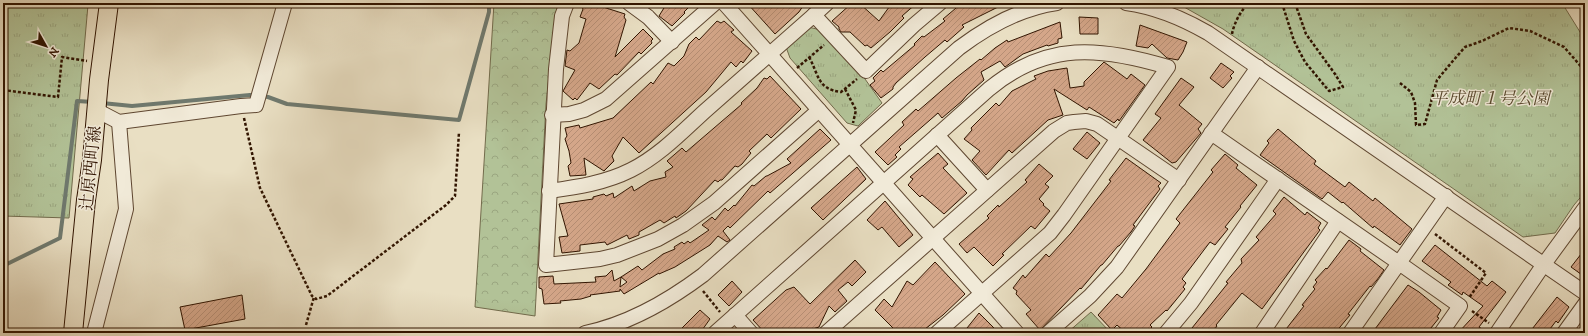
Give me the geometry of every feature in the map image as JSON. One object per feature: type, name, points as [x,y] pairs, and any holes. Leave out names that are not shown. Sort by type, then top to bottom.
[{"type":"main road","name":"辻原西町線","points":[[73,333],[86,200],[92,160],[101,63],[109,3]]},
{"type":"street","points":[[119,122],[256,105],[285,3]]},
{"type":"street","points":[[567,3],[562,16],[552,115],[546,266],[600,259],[617,255],[658,239],[703,212],[819,110]]},
{"type":"street","points":[[629,3],[648,17],[672,42]]},
{"type":"street","points":[[552,115],[569,114],[584,110],[606,99],[715,3]]},
{"type":"street","points":[[724,3],[851,144],[1017,333]]},
{"type":"street","points":[[549,191],[583,187],[597,183],[615,177],[641,164],[673,140],[827,3]]},
{"type":"street","points":[[814,15],[866,70],[940,3]]},
{"type":"street","points":[[585,333],[610,326],[645,312],[672,298],[703,275],[938,66],[976,36],[1013,16],[1057,3]]},
{"type":"street","points":[[1126,3],[1160,10],[1191,23],[1208,33],[1585,293]]},
{"type":"street","points":[[715,333],[730,316],[1001,79],[1026,66],[1056,55],[1076,52],[1112,53],[1168,67],[1050,232],[938,333]]},
{"type":"street","points":[[1048,333],[1090,296],[1117,267],[1258,67]]},
{"type":"street","points":[[94,333],[126,209],[119,122],[97,104]]},
{"type":"street","points":[[826,333],[1054,131],[1067,123],[1080,121],[1097,124],[1179,180]]},
{"type":"street","points":[[1211,133],[1462,306],[1441,333]]},
{"type":"street","points":[[937,135],[987,190]]},
{"type":"street","points":[[1166,333],[1191,303],[1278,179]]},
{"type":"street","points":[[1350,333],[1446,196]]},
{"type":"street","points":[[1496,330],[1585,208]]},
{"type":"street","points":[[1262,333],[1338,221]]},
{"type":"street","points":[[1564,333],[1585,304]]},
{"type":"street","points":[[730,316],[751,333]]},
{"type":"path","points":[[1231,37],[1233,26],[1249,3]]},
{"type":"path","points":[[1282,3],[1294,41],[1305,62],[1330,91],[1343,87],[1336,74],[1306,34],[1295,3]]},
{"type":"path","points":[[1400,83],[1411,92],[1414,103],[1416,125],[1425,124],[1437,80],[1452,62],[1465,47],[1482,42],[1508,28],[1530,31],[1564,47],[1585,71]]},
{"type":"path","points":[[795,69],[826,44]]},
{"type":"path","points":[[3,90],[58,97],[62,57],[101,63]]},
{"type":"path","points":[[809,57],[820,82],[832,91],[841,92],[857,78]]},
{"type":"path","points":[[844,89],[856,110],[852,128]]},
{"type":"path","points":[[242,106],[260,188],[312,296],[316,299],[327,296],[446,206],[455,196],[459,132]]},
{"type":"path","points":[[1425,226],[1486,273],[1462,306],[1469,309],[1496,330]]},
{"type":"path","points":[[701,290],[730,316]]},
{"type":"path","points":[[306,325],[314,297]]},
{"type":"green space","points":[[3,3],[73,3],[88,5],[69,218],[3,216]]},
{"type":"green space","points":[[494,3],[559,3],[556,13],[546,104],[535,316],[475,307]]},
{"type":"green space","name":"平成町１号公園","points":[[1177,3],[1562,3],[1585,40],[1585,192],[1574,205],[1555,233],[1523,237],[1223,29]]},
{"type":"green space","points":[[808,27],[821,30],[865,79],[882,103],[858,126],[847,123],[790,58],[786,47]]},
{"type":"green space","points":[[1091,312],[1111,333],[1067,333]]},
{"type":"building","points":[[580,3],[596,3],[604,6],[603,7],[625,14],[624,17],[626,20],[615,57],[643,29],[653,39],[651,41],[652,43],[641,54],[639,52],[617,75],[615,74],[599,89],[590,83],[577,100],[575,98],[573,100],[563,91],[575,70],[565,66],[567,50],[570,51],[579,43],[586,19],[580,17],[583,9]]},
{"type":"building","points":[[667,3],[693,3],[672,26],[659,16]]},
{"type":"building","points":[[747,3],[805,3],[799,12],[775,34]]},
{"type":"building","points":[[852,3],[859,3],[879,21],[892,3],[917,3],[902,16],[904,18],[890,32],[871,48],[867,45],[865,46],[850,32],[841,32],[839,27],[832,21]]},
{"type":"building","points":[[962,3],[1006,3],[962,25],[964,27],[947,42],[945,40],[925,57],[896,83],[893,89],[881,98],[870,85],[875,81],[873,78],[881,70],[883,72],[915,45],[914,44],[922,36],[924,37],[945,21],[943,19]]},
{"type":"building","points":[[1079,17],[1098,18],[1098,34],[1080,34]]},
{"type":"building","points":[[717,21],[721,23],[724,21],[734,30],[731,32],[752,51],[743,63],[741,61],[736,67],[731,62],[706,92],[639,153],[623,137],[612,156],[614,161],[604,171],[584,158],[586,175],[570,176],[568,166],[571,163],[565,139],[567,136],[565,128],[579,125],[580,128],[613,118],[651,82],[653,84],[668,63],[674,66],[684,56],[689,44],[696,37],[699,40]]},
{"type":"building","points":[[1060,22],[1062,38],[1058,39],[1058,43],[1047,45],[1023,54],[1005,67],[1000,61],[981,72],[984,80],[942,118],[938,113],[899,147],[901,149],[895,155],[897,157],[888,165],[875,152],[904,125],[902,122],[916,109],[918,111],[956,78],[995,48],[1007,40],[1008,42]]},
{"type":"building","points":[[1140,25],[1187,42],[1178,60],[1167,58],[1152,44],[1148,48],[1136,46]]},
{"type":"building","points":[[1104,62],[1127,79],[1131,74],[1145,85],[1119,121],[1118,119],[1114,123],[1089,107],[1087,110],[1054,89],[1063,115],[1048,120],[1012,153],[1009,150],[986,175],[972,160],[980,151],[964,139],[972,130],[971,128],[996,103],[999,106],[1012,91],[1036,79],[1034,76],[1048,71],[1067,68],[1070,88],[1084,86],[1084,82]]},
{"type":"building","points":[[1221,63],[1234,72],[1230,76],[1232,78],[1223,88],[1210,78]]},
{"type":"building","points":[[770,76],[801,109],[771,138],[767,134],[749,151],[751,153],[742,164],[738,167],[735,166],[722,180],[718,182],[715,180],[686,211],[676,218],[675,216],[664,223],[660,220],[639,232],[639,235],[629,239],[627,235],[607,245],[605,242],[580,245],[580,251],[562,253],[559,237],[568,236],[559,204],[593,199],[593,197],[604,194],[606,196],[613,193],[614,198],[632,186],[634,191],[650,181],[666,177],[665,172],[673,167],[667,161],[682,148],[686,152],[742,104],[741,103],[757,88],[764,78],[767,79]]},
{"type":"building","points":[[1181,78],[1194,87],[1179,105],[1202,124],[1198,129],[1201,133],[1176,162],[1172,163],[1143,140],[1161,118],[1155,114]]},
{"type":"building","points":[[820,129],[831,140],[770,193],[768,191],[730,228],[728,226],[723,231],[730,240],[727,242],[718,236],[710,245],[675,267],[659,273],[624,294],[620,289],[620,291],[590,295],[591,296],[581,299],[560,301],[561,303],[544,304],[542,289],[539,288],[539,277],[553,276],[554,284],[596,282],[595,277],[606,276],[612,270],[614,281],[638,266],[642,270],[663,254],[675,249],[674,247],[682,242],[684,244],[688,241],[690,243],[709,230],[702,225],[712,217],[715,220],[725,208],[728,211],[734,205],[735,206],[752,185],[754,186],[766,176],[791,163],[787,159]],"holes":[[[621,277],[627,282],[620,287]]]},
{"type":"building","points":[[1278,129],[1316,161],[1314,164],[1345,187],[1349,182],[1373,201],[1375,198],[1412,229],[1400,245],[1374,226],[1373,228],[1343,202],[1342,203],[1328,192],[1322,199],[1260,155],[1269,143],[1267,141]]},
{"type":"building","points":[[1087,132],[1100,143],[1087,159],[1073,149]]},
{"type":"building","points":[[938,153],[948,164],[943,168],[967,193],[944,214],[922,195],[920,197],[908,185],[913,179],[910,177]]},
{"type":"building","points":[[1225,154],[1238,165],[1236,168],[1257,185],[1225,227],[1228,229],[1215,245],[1210,242],[1182,279],[1186,283],[1183,287],[1185,289],[1167,311],[1166,310],[1150,325],[1152,327],[1146,333],[1126,333],[1117,325],[1112,330],[1098,315],[1117,294],[1122,298],[1146,269],[1180,223],[1176,219],[1213,172],[1211,170]]},
{"type":"building","points":[[1126,158],[1161,183],[1158,186],[1160,189],[1133,225],[1135,226],[1131,232],[1081,289],[1080,288],[1040,330],[1026,314],[1031,310],[1016,294],[1017,291],[1013,288],[1023,275],[1025,278],[1046,254],[1049,257],[1071,233],[1111,181],[1109,180]]},
{"type":"building","points":[[1039,164],[1053,176],[1045,184],[1049,187],[1039,199],[1050,211],[1035,229],[1031,226],[1002,254],[1004,255],[993,266],[974,247],[967,253],[959,244],[989,218],[987,216],[998,205],[999,207],[1027,182],[1025,180]]},
{"type":"building","points":[[857,167],[866,179],[823,220],[811,208]]},
{"type":"building","points":[[1284,197],[1305,215],[1307,212],[1321,223],[1318,228],[1320,230],[1262,309],[1242,293],[1216,325],[1217,326],[1212,333],[1188,333],[1228,283],[1226,282],[1242,263],[1241,259],[1259,240],[1256,237],[1276,214],[1273,211]]},
{"type":"building","points":[[885,201],[913,235],[899,247],[882,227],[878,230],[867,220]]},
{"type":"building","points":[[1349,240],[1384,270],[1377,280],[1371,287],[1370,286],[1348,314],[1350,315],[1335,333],[1283,333],[1315,289],[1313,287],[1317,282],[1315,280],[1326,268],[1327,269]]},
{"type":"building","points":[[1435,245],[1487,286],[1492,281],[1506,292],[1479,327],[1488,333],[1458,333],[1483,306],[1463,292],[1462,295],[1448,285],[1451,282],[1422,261]]},
{"type":"building","points":[[1585,249],[1585,277],[1571,267]]},
{"type":"building","points":[[855,260],[866,272],[852,286],[848,282],[838,290],[847,301],[835,312],[829,306],[819,327],[800,333],[765,333],[753,320],[786,290],[794,287],[810,304]]},
{"type":"building","points":[[935,262],[965,294],[943,315],[920,333],[898,333],[875,310],[884,299],[892,307],[907,281],[913,285]]},
{"type":"building","points":[[732,281],[742,292],[729,306],[718,295]]},
{"type":"building","points":[[1408,285],[1441,310],[1437,317],[1439,318],[1427,333],[1372,333]]},
{"type":"building","points":[[242,295],[245,319],[185,330],[180,307]]},
{"type":"building","points":[[1557,297],[1569,307],[1558,323],[1556,321],[1547,333],[1529,333]]},
{"type":"building","points":[[700,310],[710,319],[700,333],[677,333]]},
{"type":"building","points":[[979,313],[994,328],[989,333],[963,333]]},
{"type":"waterway","points":[[102,103],[132,106],[250,95],[268,97],[287,104],[459,120],[489,12],[489,3]]},
{"type":"waterway","points":[[3,266],[60,238],[77,101],[93,102]]}]
